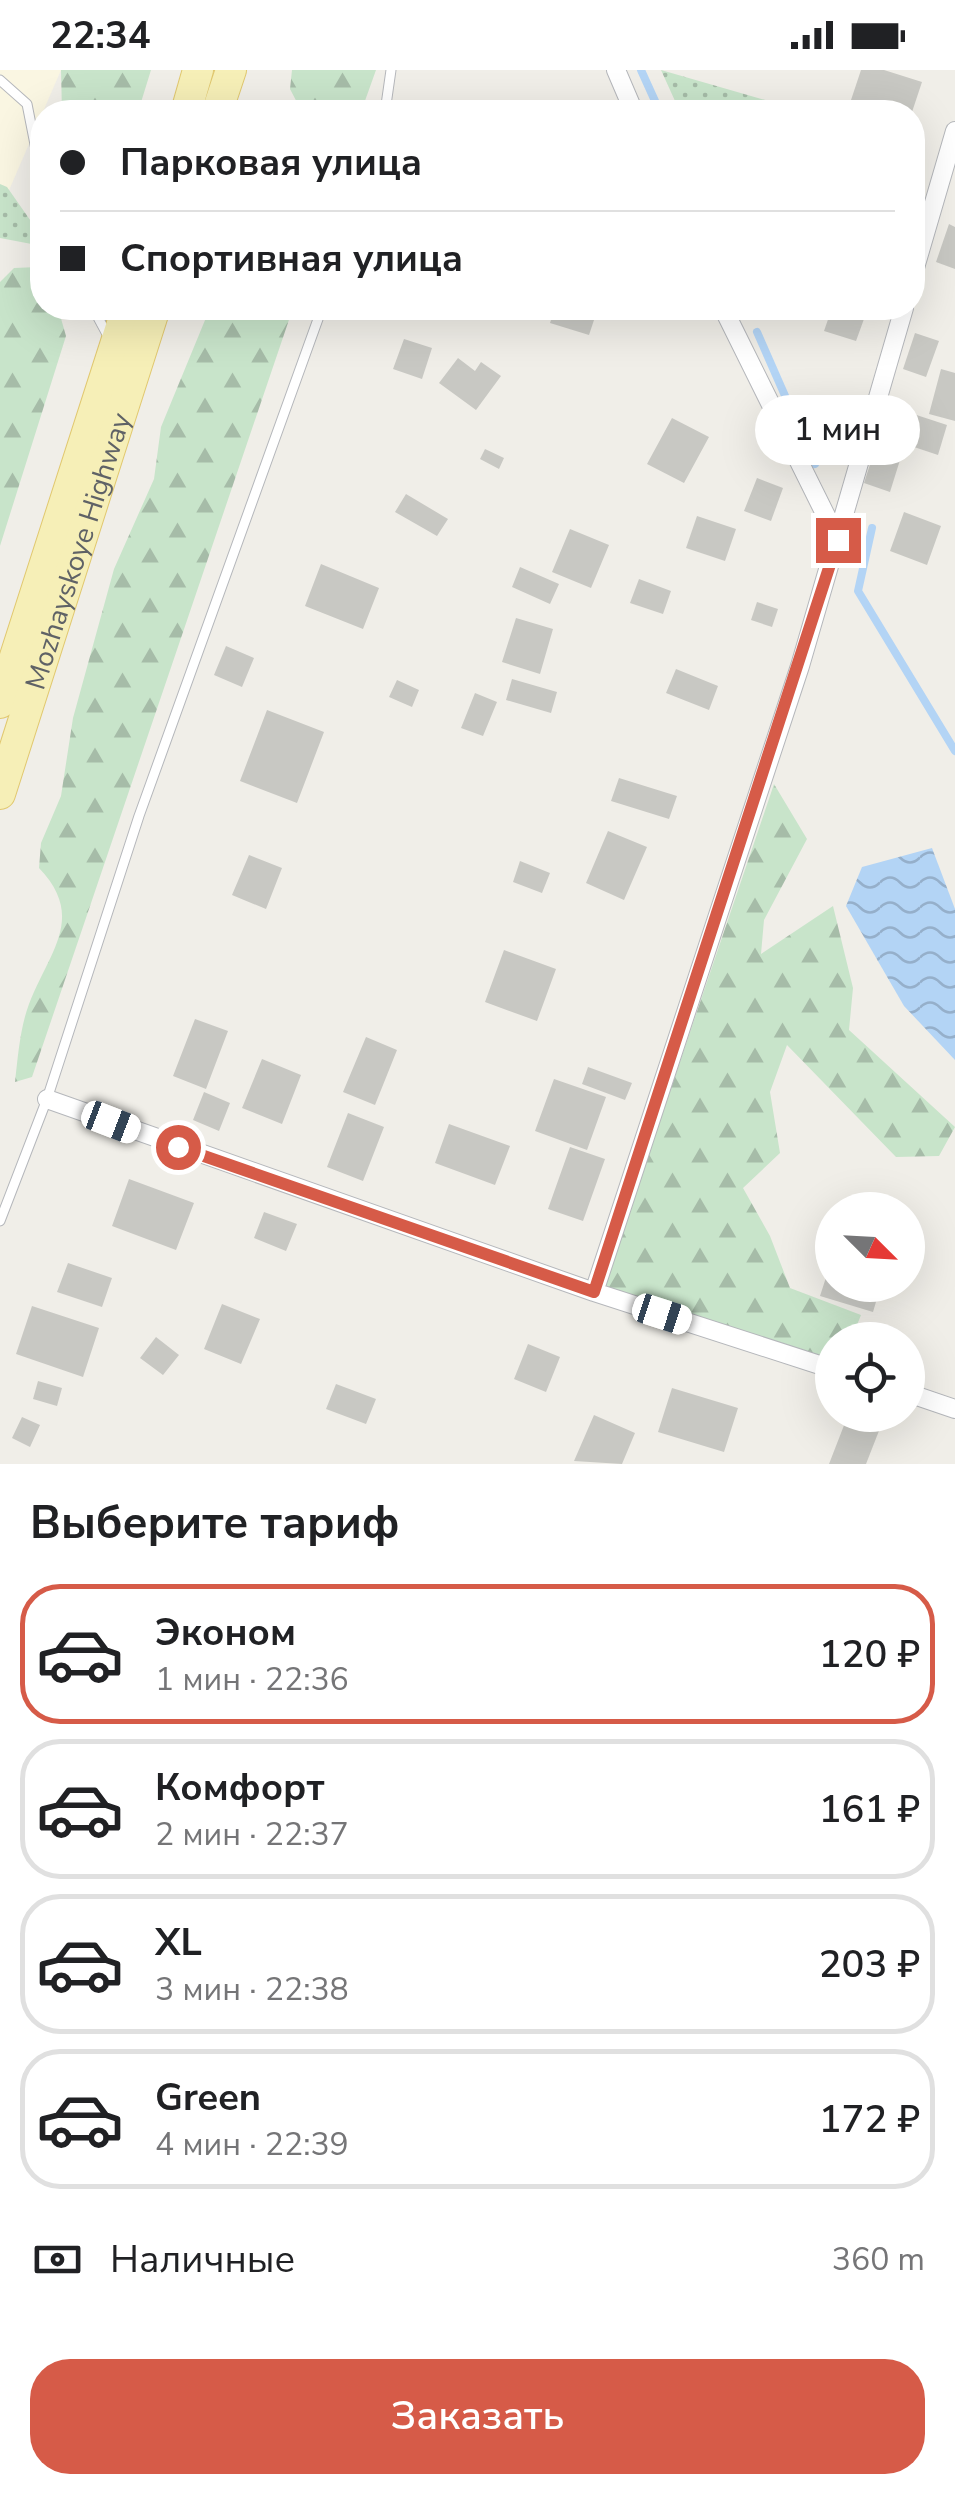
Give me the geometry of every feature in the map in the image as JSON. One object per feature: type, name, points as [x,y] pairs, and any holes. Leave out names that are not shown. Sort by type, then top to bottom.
[{"type":"main road","points":[[189,100],[198,70]]},
{"type":"main road","points":[[221,100],[231,70]]},
{"type":"main road","name":"Mozhayskoye Highway","points":[[0,703],[123,320]]},
{"type":"main road","name":"Mozhayskoye Highway","points":[[0,794],[152,320]]},
{"type":"street","points":[[620,72],[630,100]]},
{"type":"street","points":[[925,234],[955,131]]},
{"type":"street","points":[[729,320],[838,540]]},
{"type":"street","points":[[594,1292],[838,540],[901,320]]},
{"type":"street","points":[[47,1099],[594,1292],[815,1364]]},
{"type":"street","points":[[925,1399],[955,1409]]},
{"type":"lane","points":[[387,100],[391,70]]},
{"type":"lane","points":[[0,80],[27,104],[30,119]]},
{"type":"lane","points":[[100,320],[115,348]]},
{"type":"lane","points":[[0,1222],[47,1099],[139,816],[318,320]]},
{"type":"shaded area","points":[[0,70],[61,70],[48,100],[30,100],[30,142],[0,211]]},
{"type":"green space","points":[[61,70],[151,70],[142,100],[62,100]]},
{"type":"green space","points":[[292,70],[376,70],[365,100],[296,100],[290,89]]},
{"type":"green space","points":[[661,70],[765,100],[675,100]]},
{"type":"green space","points":[[0,184],[7,187],[30,220],[30,244],[0,238]]},
{"type":"green space","points":[[30,267],[30,320],[61,320],[66,336],[0,546],[0,282],[14,268]]},
{"type":"green space","points":[[205,320],[289,320],[32,1077],[15,1082],[26,1013],[54,951],[62,919],[53,886],[39,868],[41,843],[61,796],[73,718],[114,569],[154,479],[161,427]]},
{"type":"green space","points":[[774,784],[807,839],[764,920],[761,954],[833,906],[853,988],[849,1030],[955,1127],[939,1156],[896,1157],[787,1045],[770,1092],[780,1153],[743,1188],[770,1236],[790,1288],[815,1298],[815,1302],[827,1302],[861,1315],[858,1322],[815,1322],[815,1360],[602,1292]]},
{"type":"water","points":[[932,848],[955,909],[955,1060],[904,1006],[846,906],[862,867]]},
{"type":"building","points":[[861,70],[884,70],[922,82],[916,100],[851,100]]},
{"type":"building","points":[[949,224],[955,227],[955,269],[936,262]]},
{"type":"building","points":[[551,320],[594,320],[589,335],[550,323]]},
{"type":"building","points":[[828,320],[864,320],[856,341],[824,331]]},
{"type":"building","points":[[915,333],[939,341],[926,377],[903,369]]},
{"type":"building","points":[[404,339],[432,348],[422,379],[393,369]]},
{"type":"building","points":[[458,358],[475,371],[481,362],[501,376],[476,410],[439,383]]},
{"type":"building","points":[[941,369],[955,373],[955,421],[929,414]]},
{"type":"building","points":[[889,406],[947,425],[938,455],[905,444],[890,492],[864,483]]},
{"type":"building","points":[[672,418],[709,437],[684,483],[647,464]]},
{"type":"building","points":[[485,449],[504,458],[499,469],[480,459]]},
{"type":"building","points":[[757,478],[783,488],[771,521],[744,511]]},
{"type":"building","points":[[406,494],[448,519],[437,536],[395,512]]},
{"type":"building","points":[[904,512],[941,526],[927,565],[890,551]]},
{"type":"building","points":[[697,516],[736,529],[725,561],[686,548]]},
{"type":"building","points":[[570,529],[609,545],[591,588],[552,572]]},
{"type":"building","points":[[321,564],[379,588],[363,629],[305,606]]},
{"type":"building","points":[[520,567],[559,584],[550,604],[512,587]]},
{"type":"building","points":[[639,579],[671,591],[663,614],[630,603]]},
{"type":"building","points":[[757,602],[778,609],[772,627],[751,620]]},
{"type":"building","points":[[516,618],[553,629],[540,674],[502,662]]},
{"type":"building","points":[[226,646],[254,658],[242,687],[214,675]]},
{"type":"building","points":[[676,669],[718,686],[709,710],[666,693]]},
{"type":"building","points":[[512,679],[557,692],[551,713],[506,700]]},
{"type":"building","points":[[397,680],[419,690],[412,707],[389,697]]},
{"type":"building","points":[[475,693],[497,702],[483,736],[461,728]]},
{"type":"building","points":[[267,710],[324,732],[297,803],[240,781]]},
{"type":"building","points":[[619,778],[677,796],[669,819],[611,801]]},
{"type":"building","points":[[608,831],[647,847],[624,900],[586,883]]},
{"type":"building","points":[[249,855],[282,868],[266,909],[232,895]]},
{"type":"building","points":[[520,861],[550,873],[542,893],[513,882]]},
{"type":"building","points":[[504,950],[556,969],[537,1021],[485,1002]]},
{"type":"building","points":[[195,1019],[228,1031],[206,1089],[173,1076]]},
{"type":"building","points":[[366,1037],[397,1050],[375,1105],[343,1092]]},
{"type":"building","points":[[262,1059],[301,1075],[282,1124],[242,1108]]},
{"type":"building","points":[[588,1067],[632,1083],[625,1100],[582,1084]]},
{"type":"building","points":[[554,1079],[606,1097],[587,1150],[535,1131]]},
{"type":"building","points":[[204,1092],[230,1103],[219,1131],[193,1120]]},
{"type":"building","points":[[348,1113],[384,1127],[363,1181],[327,1167]]},
{"type":"building","points":[[449,1124],[510,1146],[495,1185],[435,1163]]},
{"type":"building","points":[[570,1147],[605,1159],[583,1221],[548,1209]]},
{"type":"building","points":[[129,1179],[194,1203],[176,1250],[112,1226]]},
{"type":"building","points":[[264,1212],[297,1224],[286,1251],[254,1238]]},
{"type":"building","points":[[68,1263],[112,1278],[102,1307],[57,1292]]},
{"type":"building","points":[[840,1302],[876,1302],[873,1312]]},
{"type":"building","points":[[222,1304],[260,1319],[241,1364],[204,1349]]},
{"type":"building","points":[[32,1306],[99,1328],[83,1377],[16,1354]]},
{"type":"building","points":[[156,1337],[179,1355],[163,1375],[140,1358]]},
{"type":"building","points":[[528,1344],[560,1357],[546,1392],[514,1379]]},
{"type":"building","points":[[38,1381],[62,1388],[57,1406],[33,1399]]},
{"type":"building","points":[[336,1384],[376,1399],[366,1424],[326,1409]]},
{"type":"building","points":[[672,1388],[738,1408],[724,1452],[658,1432]]},
{"type":"building","points":[[594,1415],[635,1433],[622,1464],[574,1461]]},
{"type":"building","points":[[22,1417],[40,1425],[30,1447],[12,1438]]},
{"type":"building","points":[[841,1432],[879,1432],[866,1464],[829,1464]]},
{"type":"waterway","points":[[641,70],[655,100]]},
{"type":"waterway","points":[[757,332],[815,464]]},
{"type":"waterway","points":[[872,528],[858,591],[955,751]]},
{"type":"route","points":[[178,1147],[594,1292],[838,540]]}]
